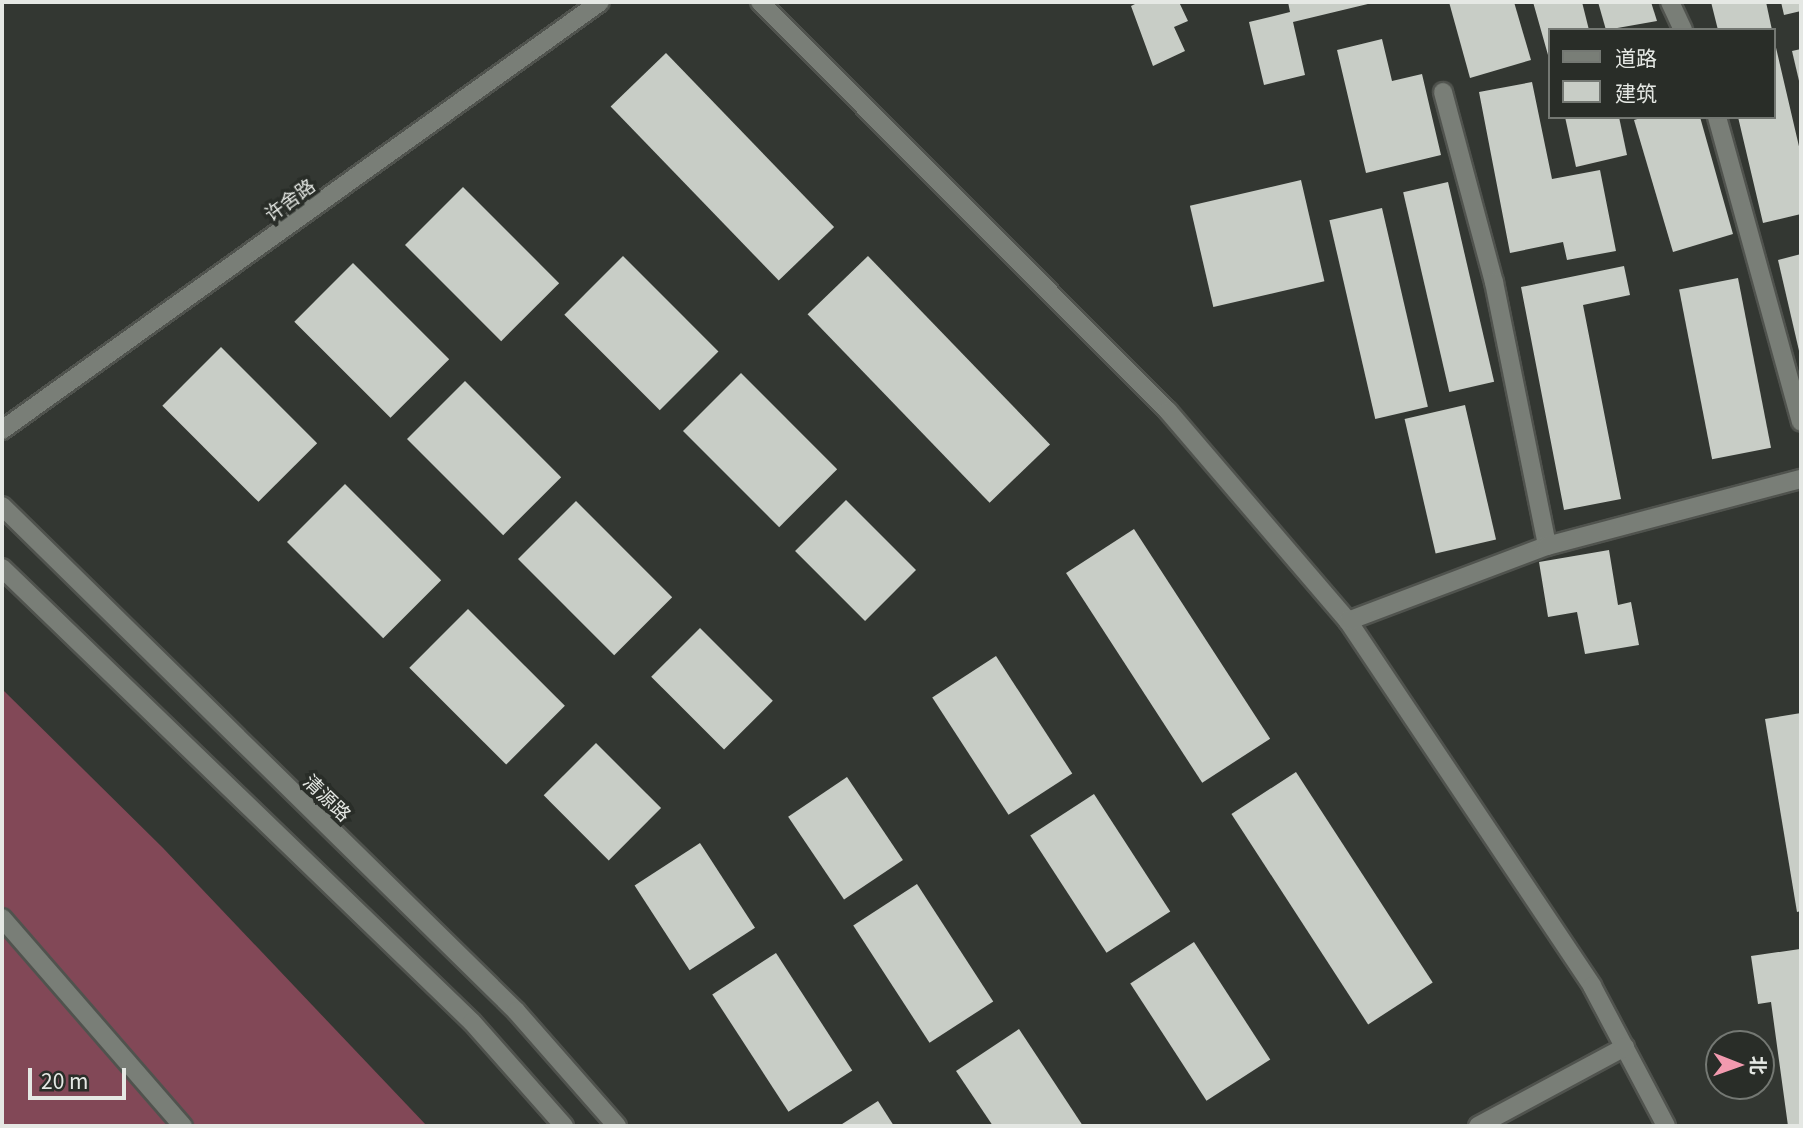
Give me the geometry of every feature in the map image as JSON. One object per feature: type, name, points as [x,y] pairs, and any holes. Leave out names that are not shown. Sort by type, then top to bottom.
[{"type":"street","name":"许舍路","points":[[2,430],[600,2]]},
{"type":"street","points":[[760,2],[1168,411],[1348,621],[1592,986],[1666,1126]]},
{"type":"street","points":[[1670,2],[1682,28]]},
{"type":"street","points":[[1443,92],[1494,282],[1547,546]]},
{"type":"street","points":[[1718,119],[1801,422]]},
{"type":"street","points":[[1348,621],[1547,546],[1801,480]]},
{"type":"street","name":"清源路","points":[[2,506],[516,1011],[617,1126]]},
{"type":"street","points":[[2,568],[472,1022],[564,1126]]},
{"type":"street","points":[[2,918],[183,1126]]},
{"type":"street","points":[[1478,1126],[1625,1047]]},
{"type":"shaded area","points":[[2,689],[163,848],[427,1126],[2,1126]]},
{"type":"building","points":[[1139,2],[1179,2],[1188,21],[1174,27],[1185,51],[1153,66],[1131,6]]},
{"type":"building","points":[[1288,2],[1372,3],[1293,22],[1305,75],[1264,85],[1249,22],[1290,12]]},
{"type":"building","points":[[1449,2],[1514,2],[1531,60],[1470,78]]},
{"type":"building","points":[[1533,2],[1582,2],[1588,28],[1548,28],[1548,55]]},
{"type":"building","points":[[1598,2],[1651,2],[1657,21],[1605,28]]},
{"type":"building","points":[[1711,2],[1766,2],[1772,28],[1718,28]]},
{"type":"building","points":[[1781,2],[1801,2],[1801,11],[1784,15]]},
{"type":"building","points":[[1382,39],[1392,81],[1422,74],[1441,155],[1366,173],[1337,50]]},
{"type":"building","points":[[1775,43],[1801,155],[1801,214],[1763,223],[1738,119],[1775,119]]},
{"type":"building","points":[[1801,49],[1801,84],[1800,85],[1792,51]]},
{"type":"building","points":[[666,53],[834,227],[779,281],[611,106]]},
{"type":"building","points":[[1532,82],[1552,179],[1600,170],[1616,251],[1567,260],[1563,242],[1510,253],[1479,92]]},
{"type":"building","points":[[1565,119],[1619,119],[1627,155],[1576,167]]},
{"type":"building","points":[[1701,119],[1733,234],[1673,252],[1634,120]]},
{"type":"building","points":[[1301,180],[1324,281],[1213,307],[1190,206]]},
{"type":"building","points":[[1448,182],[1494,382],[1449,392],[1403,192]]},
{"type":"building","points":[[463,187],[559,283],[501,341],[405,245]]},
{"type":"building","points":[[1382,208],[1428,407],[1375,419],[1329,220]]},
{"type":"building","points":[[1801,254],[1801,355],[1800,355],[1778,260]]},
{"type":"building","points":[[623,256],[718,351],[660,410],[564,315]]},
{"type":"building","points":[[868,256],[1050,444],[990,503],[808,314]]},
{"type":"building","points":[[353,263],[449,359],[390,418],[294,322]]},
{"type":"building","points":[[1624,266],[1630,295],[1583,305],[1621,499],[1564,510],[1521,287]]},
{"type":"building","points":[[1738,278],[1771,448],[1712,459],[1679,289]]},
{"type":"building","points":[[221,347],[317,443],[258,502],[162,406]]},
{"type":"building","points":[[741,373],[837,469],[779,527],[683,431]]},
{"type":"building","points":[[465,381],[561,477],[503,535],[407,439]]},
{"type":"building","points":[[1465,405],[1496,539],[1436,553],[1405,419]]},
{"type":"building","points":[[345,484],[441,580],[383,638],[287,542]]},
{"type":"building","points":[[846,500],[916,570],[865,621],[795,551]]},
{"type":"building","points":[[576,501],[672,597],[614,655],[518,559]]},
{"type":"building","points":[[1134,529],[1270,739],[1202,783],[1066,573]]},
{"type":"building","points":[[1609,550],[1618,605],[1631,602],[1639,645],[1585,654],[1577,612],[1548,617],[1539,562]]},
{"type":"building","points":[[468,609],[565,706],[506,765],[409,668]]},
{"type":"building","points":[[700,628],[773,701],[724,750],[651,677]]},
{"type":"building","points":[[996,656],[1072,773],[1009,815],[932,697]]},
{"type":"building","points":[[1801,713],[1801,911],[1797,912],[1765,719]]},
{"type":"building","points":[[596,743],[661,808],[609,860],[544,795]]},
{"type":"building","points":[[1296,772],[1433,983],[1368,1024],[1231,814]]},
{"type":"building","points":[[847,777],[903,860],[844,900],[788,817]]},
{"type":"building","points":[[1094,794],[1170,911],[1107,953],[1030,835]]},
{"type":"building","points":[[700,843],[755,928],[690,970],[635,885]]},
{"type":"building","points":[[917,884],[993,1001],[930,1043],[853,925]]},
{"type":"building","points":[[1194,942],[1270,1059],[1207,1101],[1130,983]]},
{"type":"building","points":[[1800,949],[1801,1126],[1788,1126],[1771,1002],[1758,1004],[1751,956]]},
{"type":"building","points":[[776,953],[852,1070],[789,1112],[712,994]]},
{"type":"building","points":[[1019,1029],[1083,1126],[993,1126],[956,1071]]},
{"type":"building","points":[[878,1101],[894,1126],[839,1126]]}]
